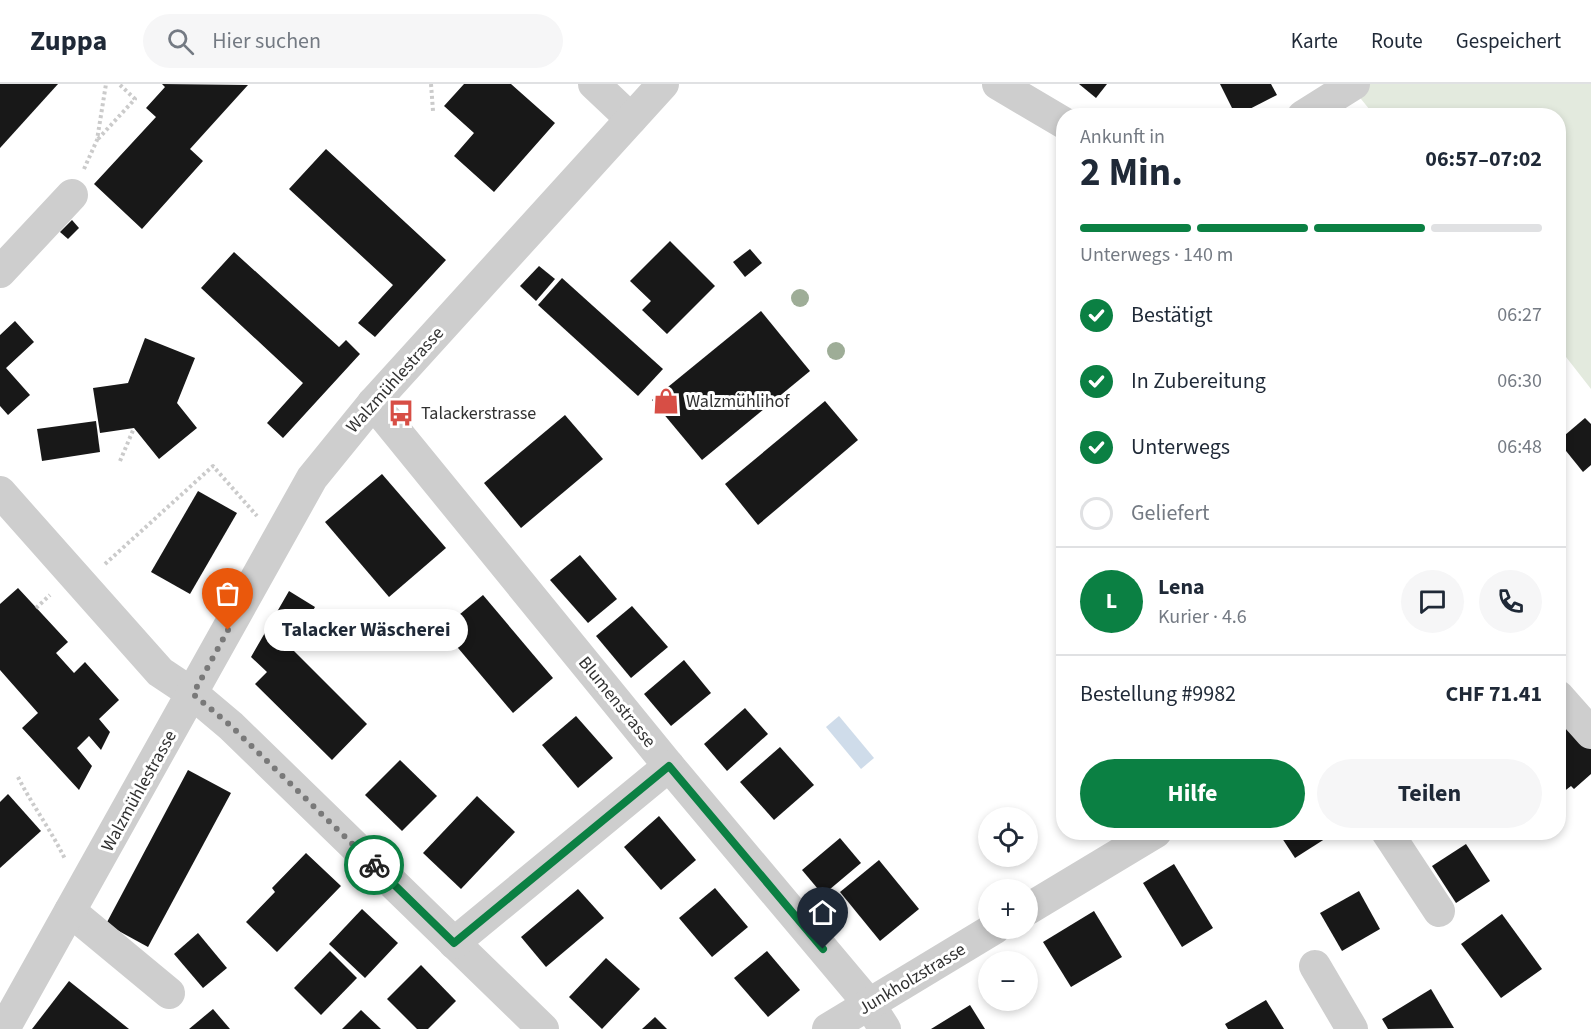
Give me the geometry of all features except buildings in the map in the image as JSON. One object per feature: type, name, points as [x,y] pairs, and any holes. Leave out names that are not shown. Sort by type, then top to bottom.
[{"type":"street","points":[[594,84],[631,119]]},
{"type":"street","name":"Walzmühlestrasse","points":[[4,1029],[312,478],[372,403],[663,84]]},
{"type":"street","points":[[998,84],[1056,118]]},
{"type":"street","points":[[1316,108],[1354,84]]},
{"type":"street","points":[[0,272],[72,195]]},
{"type":"street","name":"Blumenstrasse","points":[[372,403],[877,1016]]},
{"type":"street","points":[[0,492],[160,672],[193,694],[231,726],[543,1029]]},
{"type":"street","points":[[1566,705],[1591,733]]},
{"type":"street","points":[[454,943],[669,766]]},
{"type":"street","points":[[1038,903],[1143,840]]},
{"type":"street","points":[[1393,840],[1438,911]]},
{"type":"street","points":[[76,901],[169,993]]},
{"type":"street","name":"Junkholzstrasse","points":[[828,1029],[877,1016],[980,939]]},
{"type":"street","points":[[1315,966],[1352,1029]]},
{"type":"path","points":[[72,195],[97,140],[106,84]]},
{"type":"path","points":[[97,140],[135,99],[119,84]]},
{"type":"path","points":[[431,84],[433,111]]},
{"type":"path","points":[[120,461],[134,428]]},
{"type":"path","points":[[82,585],[213,466],[277,539]]},
{"type":"path","points":[[18,777],[29,798],[51,828],[76,901]]},
{"type":"shaded area","points":[[1370,84],[1591,84],[1591,389],[1566,357],[1566,108],[1368,108],[1357,94]]},
{"type":"water","points":[[839,716],[874,758],[861,769],[826,727]]},
{"type":"way so far","points":[[228,630],[193,694],[231,726],[374,865]]},
{"type":"place","name":"Walzmühlihof","points":[[666,401]]},
{"type":"place","name":"Talackerstrasse","points":[[401,413]]},
{"type":"place","name":"Talacker Wäscherei","points":[[228,630]]},
{"type":"route","points":[[374,865],[454,943],[669,766],[823,949]]}]
